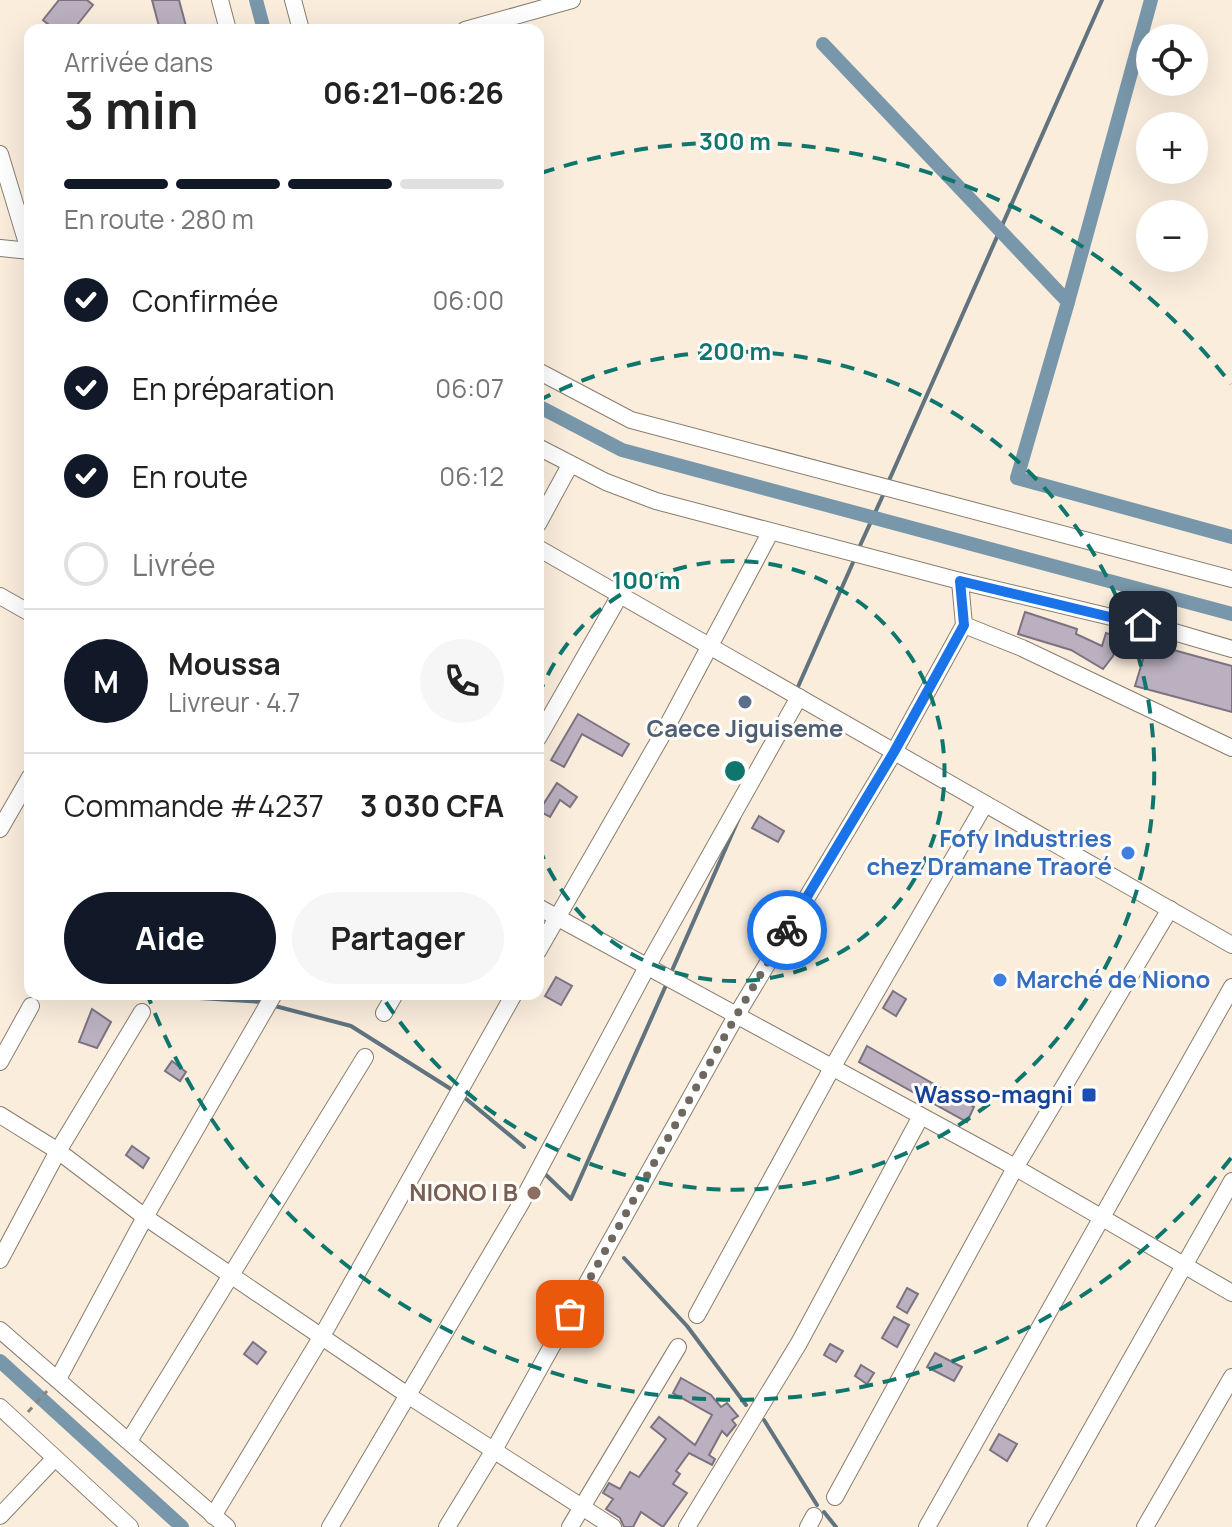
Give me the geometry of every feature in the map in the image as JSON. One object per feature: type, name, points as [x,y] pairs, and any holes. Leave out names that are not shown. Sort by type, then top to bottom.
[{"type":"street","points":[[220,0],[226,24]]},
{"type":"street","points":[[293,0],[299,24]]},
{"type":"street","points":[[486,24],[572,0]]},
{"type":"street","points":[[0,154],[24,233]]},
{"type":"street","points":[[0,248],[24,250]]},
{"type":"street","points":[[544,374],[631,420],[1232,579]]},
{"type":"street","points":[[544,450],[606,482],[656,501],[770,533],[1232,649]]},
{"type":"street","points":[[544,513],[570,465]]},
{"type":"street","points":[[544,941],[665,730],[770,533]]},
{"type":"street","points":[[544,551],[1232,945]]},
{"type":"street","points":[[447,1527],[494,1450],[736,1016],[894,752],[964,625],[960,581]]},
{"type":"street","points":[[544,728],[620,595]]},
{"type":"street","points":[[0,596],[24,610]]},
{"type":"street","points":[[964,625],[1022,648],[1232,748]]},
{"type":"street","points":[[330,1527],[520,1205],[647,967],[799,697]]},
{"type":"street","points":[[3,818],[24,786]]},
{"type":"street","points":[[697,1315],[832,1068],[985,804]]},
{"type":"street","points":[[835,1497],[1015,1168],[1170,909]]},
{"type":"street","points":[[544,910],[1015,1168],[1232,1293]]},
{"type":"street","points":[[927,1527],[1232,987]]},
{"type":"street","points":[[53,1384],[271,1000]]},
{"type":"street","points":[[384,1013],[392,1000]]},
{"type":"street","points":[[213,1516],[322,1336],[511,1000]]},
{"type":"street","points":[[0,1062],[31,1006]]},
{"type":"street","points":[[0,1260],[58,1151],[142,1012]]},
{"type":"street","points":[[129,1441],[365,1057]]},
{"type":"street","points":[[0,1115],[58,1151],[145,1217],[409,1396],[613,1527]]},
{"type":"street","points":[[687,1527],[799,1343],[921,1116]]},
{"type":"street","points":[[1036,1527],[1232,1181]]},
{"type":"street","points":[[0,1330],[53,1384],[129,1441],[227,1527]]},
{"type":"street","points":[[570,1527],[678,1347]]},
{"type":"street","points":[[1145,1527],[1232,1377]]},
{"type":"street","points":[[0,1407],[128,1527]]},
{"type":"street","points":[[0,1516],[55,1458]]},
{"type":"path","points":[[28,1412],[53,1384]]},
{"type":"building","points":[[59,0],[87,0],[93,5],[78,24],[48,24],[43,20]]},
{"type":"building","points":[[152,0],[179,0],[185,24],[158,24]]},
{"type":"building","points":[[1025,612],[1077,629],[1076,634],[1102,646],[1106,633],[1119,637],[1113,656],[1103,669],[1071,650],[1018,634]]},
{"type":"building","points":[[1148,643],[1232,666],[1232,712],[1135,686]]},
{"type":"building","points":[[578,714],[629,744],[622,756],[582,734],[564,767],[551,760]]},
{"type":"building","points":[[557,783],[577,797],[570,807],[560,800],[550,817],[544,814],[544,803]]},
{"type":"building","points":[[759,816],[784,831],[778,842],[752,828]]},
{"type":"building","points":[[556,977],[572,986],[561,1005],[545,996]]},
{"type":"building","points":[[893,991],[906,999],[896,1016],[883,1008]]},
{"type":"building","points":[[92,1009],[111,1022],[97,1048],[79,1042]]},
{"type":"building","points":[[867,1046],[974,1107],[967,1122],[859,1062]]},
{"type":"building","points":[[172,1061],[186,1072],[180,1081],[165,1071]]},
{"type":"building","points":[[132,1146],[149,1158],[143,1168],[126,1155]]},
{"type":"building","points":[[907,1288],[918,1294],[907,1313],[897,1307]]},
{"type":"building","points":[[894,1317],[909,1325],[897,1347],[882,1338]]},
{"type":"building","points":[[253,1342],[266,1352],[257,1364],[244,1354]]},
{"type":"building","points":[[830,1344],[843,1351],[836,1362],[824,1355]]},
{"type":"building","points":[[935,1353],[962,1367],[954,1381],[927,1367]]},
{"type":"building","points":[[861,1365],[874,1373],[867,1384],[855,1376]]},
{"type":"building","points":[[681,1378],[711,1395],[721,1407],[727,1403],[738,1416],[732,1420],[736,1425],[727,1436],[722,1431],[709,1455],[715,1459],[712,1465],[689,1453],[676,1471],[680,1474],[673,1484],[687,1493],[663,1527],[641,1512],[633,1527],[624,1527],[620,1518],[606,1509],[613,1499],[603,1493],[609,1483],[620,1489],[630,1472],[639,1477],[666,1439],[651,1427],[659,1417],[695,1445],[712,1415],[673,1393]]},
{"type":"building","points":[[999,1434],[1017,1444],[1007,1461],[990,1450]]},
{"type":"waterway","points":[[256,0],[262,24]]},
{"type":"waterway","points":[[887,485],[1102,0]]},
{"type":"waterway","points":[[1068,302],[1151,0]]},
{"type":"waterway","points":[[823,44],[1068,302],[1017,478],[1232,537]]},
{"type":"waterway","points":[[544,409],[622,450],[1232,614]]},
{"type":"waterway","points":[[858,550],[884,493]]},
{"type":"waterway","points":[[797,689],[855,558]]},
{"type":"waterway","points":[[670,975],[739,818]]},
{"type":"waterway","points":[[544,1173],[571,1199],[667,983]]},
{"type":"waterway","points":[[231,1000],[263,1002]]},
{"type":"waterway","points":[[275,1006],[351,1026],[454,1091]]},
{"type":"waterway","points":[[465,1098],[524,1147]]},
{"type":"waterway","points":[[624,1258],[687,1326],[746,1405]]},
{"type":"waterway","points":[[0,1361],[182,1527]]},
{"type":"waterway","points":[[764,1420],[817,1505]]},
{"type":"waterway","points":[[824,1512],[836,1527]]},
{"type":"way so far","points":[[570,1314],[787,930]]},
{"type":"place","name":"Caece Jiguiseme","points":[[745,702]]},
{"type":"place","name":"Fofy Industries chez Dramane Traoré","points":[[1128,853]]},
{"type":"place","name":"Marché de Niono","points":[[1000,980]]},
{"type":"place","name":"Wasso-magni","points":[[1089,1095]]},
{"type":"place","name":"NIONO I B","points":[[534,1193]]},
{"type":"route","points":[[787,930],[894,752],[964,625],[960,581],[1143,625]]}]
